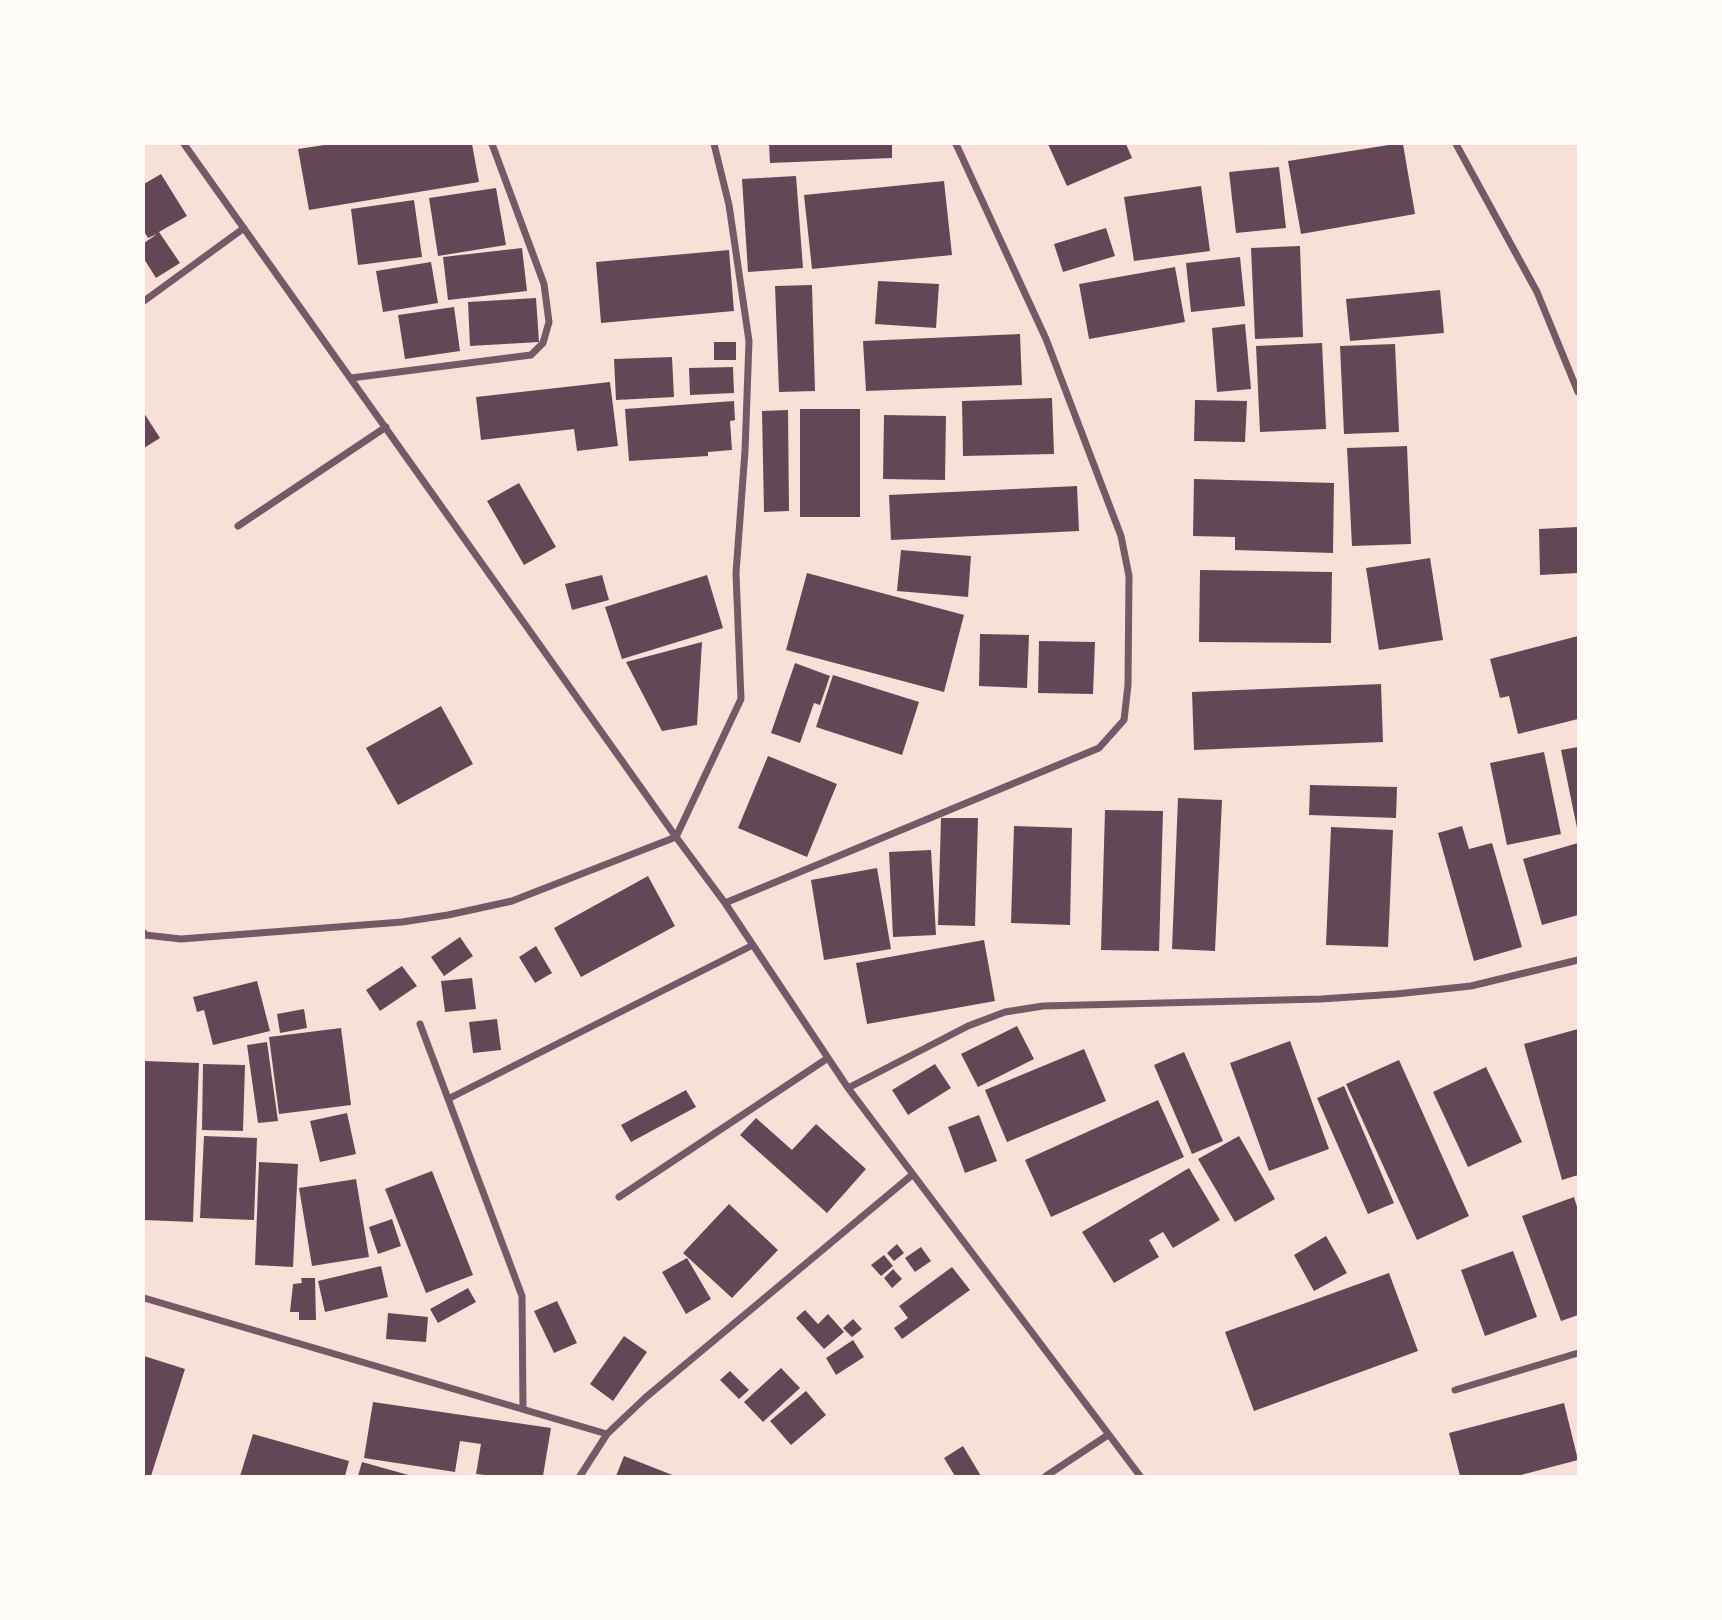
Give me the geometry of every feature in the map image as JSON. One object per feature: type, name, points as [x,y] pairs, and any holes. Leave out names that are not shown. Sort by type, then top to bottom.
[{"type":"street","points":[[184,144],[725,903],[848,1088],[1140,1476]]},
{"type":"street","points":[[351,378],[531,355],[543,343],[549,322],[544,284],[492,144]]},
{"type":"street","points":[[144,933],[181,939],[402,922],[448,915],[512,901],[676,837],[741,699],[736,573],[745,451],[749,341],[729,205],[714,144]]},
{"type":"street","points":[[725,903],[1099,748],[1124,720],[1128,685],[1129,576],[1121,536],[1046,339],[956,144]]},
{"type":"street","points":[[1456,144],[1537,292],[1578,392]]},
{"type":"street","points":[[144,301],[244,228]]},
{"type":"street","points":[[238,526],[386,427]]},
{"type":"street","points":[[448,1099],[753,945]]},
{"type":"street","points":[[848,1088],[968,1026],[1005,1012],[1043,1006],[1321,999],[1396,994],[1471,986],[1578,960]]},
{"type":"street","points":[[420,1024],[522,1296],[523,1409]]},
{"type":"street","points":[[619,1198],[828,1058]]},
{"type":"street","points":[[580,1476],[607,1434],[645,1398],[912,1175]]},
{"type":"street","points":[[144,1298],[607,1434]]},
{"type":"street","points":[[1455,1390],[1578,1353]]},
{"type":"street","points":[[1046,1476],[1108,1435]]},
{"type":"building","points":[[331,144],[472,144],[479,182],[309,210],[298,149]]},
{"type":"building","points":[[769,144],[892,144],[892,158],[770,163]]},
{"type":"building","points":[[1048,144],[1126,144],[1132,158],[1067,186]]},
{"type":"building","points":[[1403,144],[1415,214],[1301,234],[1288,161]]},
{"type":"building","points":[[1279,167],[1286,228],[1236,233],[1229,172]]},
{"type":"building","points":[[161,174],[187,216],[159,232],[180,263],[156,278],[144,259],[144,243],[157,234],[148,238],[144,231],[144,184]]},
{"type":"building","points":[[796,176],[803,268],[748,272],[742,179]]},
{"type":"building","points":[[944,181],[952,255],[812,269],[804,195]]},
{"type":"building","points":[[1201,186],[1210,251],[1134,261],[1124,197]]},
{"type":"building","points":[[496,188],[506,245],[438,256],[429,198]]},
{"type":"building","points":[[414,200],[422,257],[358,265],[351,209]]},
{"type":"building","points":[[1106,228],[1115,256],[1063,272],[1054,244]]},
{"type":"building","points":[[1300,246],[1303,337],[1255,339],[1251,248]]},
{"type":"building","points":[[522,248],[527,291],[448,300],[443,257]]},
{"type":"building","points":[[729,250],[734,311],[601,323],[596,262]]},
{"type":"building","points":[[1240,257],[1245,306],[1191,312],[1186,263]]},
{"type":"building","points":[[431,262],[438,303],[383,312],[376,271]]},
{"type":"building","points":[[1175,267],[1185,322],[1089,339],[1079,284]]},
{"type":"building","points":[[878,281],[939,284],[936,328],[875,324]]},
{"type":"building","points":[[812,285],[815,391],[779,392],[775,286]]},
{"type":"building","points":[[1440,290],[1444,333],[1350,341],[1346,299]]},
{"type":"building","points":[[536,298],[539,342],[470,346],[468,302]]},
{"type":"building","points":[[454,307],[460,351],[405,359],[398,315]]},
{"type":"building","points":[[1245,324],[1251,389],[1217,392],[1212,328]]},
{"type":"building","points":[[1020,334],[1022,385],[866,391],[863,341]]},
{"type":"building","points":[[714,342],[736,342],[736,360],[714,360]]},
{"type":"building","points":[[1322,343],[1326,429],[1260,432],[1256,346]]},
{"type":"building","points":[[1395,344],[1399,432],[1344,434],[1340,346]]},
{"type":"building","points":[[672,357],[674,397],[616,400],[614,359]]},
{"type":"building","points":[[733,367],[734,393],[690,395],[689,368]]},
{"type":"building","points":[[610,382],[618,446],[577,451],[574,429],[481,440],[476,397]]},
{"type":"building","points":[[1052,398],[1054,454],[963,456],[962,401]]},
{"type":"building","points":[[1195,400],[1247,401],[1245,442],[1194,441]]},
{"type":"building","points":[[734,401],[735,420],[730,421],[732,450],[708,452],[708,456],[629,461],[625,409]]},
{"type":"building","points":[[800,409],[860,409],[860,517],[800,517]]},
{"type":"building","points":[[788,410],[789,511],[764,512],[762,411]]},
{"type":"building","points":[[144,413],[160,438],[144,448]]},
{"type":"building","points":[[884,415],[946,416],[945,480],[883,479]]},
{"type":"building","points":[[1407,446],[1411,544],[1352,546],[1347,448]]},
{"type":"building","points":[[1194,479],[1334,483],[1333,553],[1235,550],[1235,537],[1193,536]]},
{"type":"building","points":[[519,483],[556,547],[524,565],[487,501]]},
{"type":"building","points":[[1077,486],[1079,531],[891,540],[889,495]]},
{"type":"building","points":[[1578,527],[1578,573],[1540,575],[1539,529]]},
{"type":"building","points":[[901,550],[971,556],[968,597],[897,591]]},
{"type":"building","points":[[1430,558],[1443,640],[1379,650],[1366,568]]},
{"type":"building","points":[[1200,570],[1332,572],[1331,643],[1199,642]]},
{"type":"building","points":[[807,573],[964,615],[944,692],[786,650]]},
{"type":"building","points":[[602,575],[609,600],[572,610],[565,584]]},
{"type":"building","points":[[707,575],[723,628],[622,659],[605,607]]},
{"type":"building","points":[[980,634],[1029,635],[1027,688],[979,686]]},
{"type":"building","points":[[1578,636],[1578,719],[1518,734],[1509,696],[1500,698],[1490,659]]},
{"type":"building","points":[[1039,641],[1095,642],[1093,694],[1038,693]]},
{"type":"building","points":[[702,642],[697,725],[662,731],[626,662]]},
{"type":"building","points":[[795,663],[830,676],[820,705],[814,703],[800,743],[771,733]]},
{"type":"building","points":[[833,675],[919,702],[902,755],[816,727]]},
{"type":"building","points":[[1381,684],[1383,742],[1194,750],[1192,692]]},
{"type":"building","points":[[441,706],[473,764],[398,805],[366,748]]},
{"type":"building","points":[[1578,747],[1578,828],[1577,828],[1561,750]]},
{"type":"building","points":[[1544,752],[1561,834],[1507,845],[1490,763]]},
{"type":"building","points":[[768,756],[837,784],[807,857],[738,828]]},
{"type":"building","points":[[1310,785],[1397,787],[1396,818],[1309,815]]},
{"type":"building","points":[[1178,798],[1222,800],[1215,951],[1172,949]]},
{"type":"building","points":[[1105,810],[1163,811],[1159,951],[1101,950]]},
{"type":"building","points":[[941,818],[978,818],[975,926],[938,925]]},
{"type":"building","points":[[1014,826],[1072,828],[1070,925],[1011,923]]},
{"type":"building","points":[[1462,826],[1469,849],[1492,843],[1522,947],[1474,961],[1438,833]]},
{"type":"building","points":[[1331,827],[1393,830],[1388,947],[1326,945]]},
{"type":"building","points":[[1578,843],[1578,915],[1542,925],[1523,859]]},
{"type":"building","points":[[931,850],[936,935],[893,937],[889,852]]},
{"type":"building","points":[[877,868],[891,949],[824,960],[811,880]]},
{"type":"building","points":[[648,876],[675,926],[581,977],[554,928]]},
{"type":"building","points":[[460,937],[473,956],[444,976],[431,957]]},
{"type":"building","points":[[984,940],[995,1001],[867,1024],[856,963]]},
{"type":"building","points":[[536,946],[552,973],[535,983],[519,957]]},
{"type":"building","points":[[402,966],[417,986],[380,1011],[366,990]]},
{"type":"building","points":[[472,978],[476,1009],[445,1012],[441,981]]},
{"type":"building","points":[[257,981],[270,1031],[213,1045],[204,1010],[197,1012],[193,997]]},
{"type":"building","points":[[304,1009],[307,1028],[280,1033],[277,1014]]},
{"type":"building","points":[[497,1019],[501,1050],[473,1053],[469,1022]]},
{"type":"building","points":[[1017,1026],[1034,1059],[978,1087],[961,1054]]},
{"type":"building","points":[[341,1028],[351,1105],[279,1114],[269,1037]]},
{"type":"building","points":[[1578,1029],[1578,1175],[1562,1180],[1524,1044]]},
{"type":"building","points":[[1290,1041],[1329,1149],[1269,1171],[1230,1063]]},
{"type":"building","points":[[267,1042],[278,1121],[258,1123],[247,1045]]},
{"type":"building","points":[[1084,1049],[1106,1101],[1007,1142],[985,1090]]},
{"type":"building","points":[[1184,1052],[1223,1141],[1192,1154],[1154,1065]]},
{"type":"building","points":[[1399,1060],[1469,1216],[1417,1240],[1346,1084]]},
{"type":"building","points":[[144,1061],[199,1063],[193,1222],[144,1220]]},
{"type":"building","points":[[203,1064],[245,1065],[243,1131],[202,1130]]},
{"type":"building","points":[[935,1064],[951,1088],[908,1115],[892,1090]]},
{"type":"building","points":[[1486,1067],[1522,1142],[1468,1167],[1433,1092]]},
{"type":"building","points":[[1344,1086],[1394,1203],[1368,1214],[1317,1098]]},
{"type":"building","points":[[686,1090],[696,1107],[631,1142],[621,1125]]},
{"type":"building","points":[[1158,1100],[1184,1157],[1051,1217],[1025,1160]]},
{"type":"building","points":[[347,1113],[356,1154],[320,1162],[310,1121]]},
{"type":"building","points":[[979,1115],[997,1161],[965,1173],[948,1127]]},
{"type":"building","points":[[756,1118],[792,1150],[816,1124],[866,1169],[827,1213],[740,1135]]},
{"type":"building","points":[[204,1136],[257,1138],[254,1220],[200,1218]]},
{"type":"building","points":[[1239,1136],[1275,1199],[1235,1222],[1198,1159]]},
{"type":"building","points":[[259,1162],[298,1164],[293,1267],[255,1265]]},
{"type":"building","points":[[1189,1168],[1220,1220],[1173,1248],[1163,1232],[1149,1240],[1159,1257],[1114,1283],[1082,1232]]},
{"type":"building","points":[[432,1171],[473,1275],[426,1293],[385,1189]]},
{"type":"building","points":[[356,1179],[369,1257],[312,1266],[299,1188]]},
{"type":"building","points":[[1574,1197],[1578,1210],[1578,1315],[1561,1321],[1522,1216]]},
{"type":"building","points":[[729,1204],[778,1250],[732,1298],[683,1253]]},
{"type":"building","points":[[392,1219],[401,1246],[378,1254],[369,1227]]},
{"type":"building","points":[[1326,1236],[1347,1273],[1314,1291],[1294,1255]]},
{"type":"building","points":[[897,1244],[904,1253],[894,1261],[887,1253]]},
{"type":"building","points":[[921,1247],[931,1261],[915,1272],[905,1258]]},
{"type":"building","points":[[1513,1251],[1537,1317],[1485,1336],[1461,1270]]},
{"type":"building","points":[[884,1255],[893,1266],[881,1276],[871,1265]]},
{"type":"building","points":[[687,1258],[711,1299],[686,1314],[662,1272]]},
{"type":"building","points":[[381,1266],[388,1297],[325,1312],[318,1281]]},
{"type":"building","points":[[952,1267],[970,1290],[902,1339],[894,1328],[908,1318],[899,1306]]},
{"type":"building","points":[[893,1269],[902,1279],[892,1288],[884,1278]]},
{"type":"building","points":[[1389,1273],[1418,1351],[1254,1411],[1225,1332]]},
{"type":"building","points":[[301,1278],[315,1278],[316,1320],[299,1320],[299,1312],[290,1312],[293,1284],[302,1283]]},
{"type":"building","points":[[468,1288],[476,1302],[438,1323],[430,1309]]},
{"type":"building","points":[[557,1301],[577,1343],[554,1353],[534,1311]]},
{"type":"building","points":[[805,1310],[818,1324],[828,1314],[844,1332],[824,1349],[796,1318]]},
{"type":"building","points":[[388,1313],[428,1317],[426,1342],[386,1339]]},
{"type":"building","points":[[853,1319],[862,1329],[852,1337],[843,1328]]},
{"type":"building","points":[[624,1336],[647,1352],[613,1401],[590,1384]]},
{"type":"building","points":[[853,1340],[864,1357],[836,1375],[826,1358]]},
{"type":"building","points":[[144,1356],[185,1369],[151,1476],[144,1476]]},
{"type":"building","points":[[781,1368],[800,1388],[763,1422],[744,1402]]},
{"type":"building","points":[[730,1371],[749,1390],[739,1399],[720,1380]]},
{"type":"building","points":[[806,1391],[826,1415],[791,1445],[770,1421]]},
{"type":"building","points":[[373,1402],[551,1428],[543,1476],[476,1474],[481,1444],[460,1441],[455,1472],[364,1458]]},
{"type":"building","points":[[1564,1403],[1578,1460],[1517,1476],[1460,1476],[1449,1433]]},
{"type":"building","points":[[253,1434],[349,1461],[345,1476],[240,1476]]},
{"type":"building","points":[[963,1446],[981,1476],[955,1476],[944,1458]]},
{"type":"building","points":[[624,1456],[675,1476],[616,1476]]},
{"type":"building","points":[[362,1462],[412,1476],[358,1476]]}]
